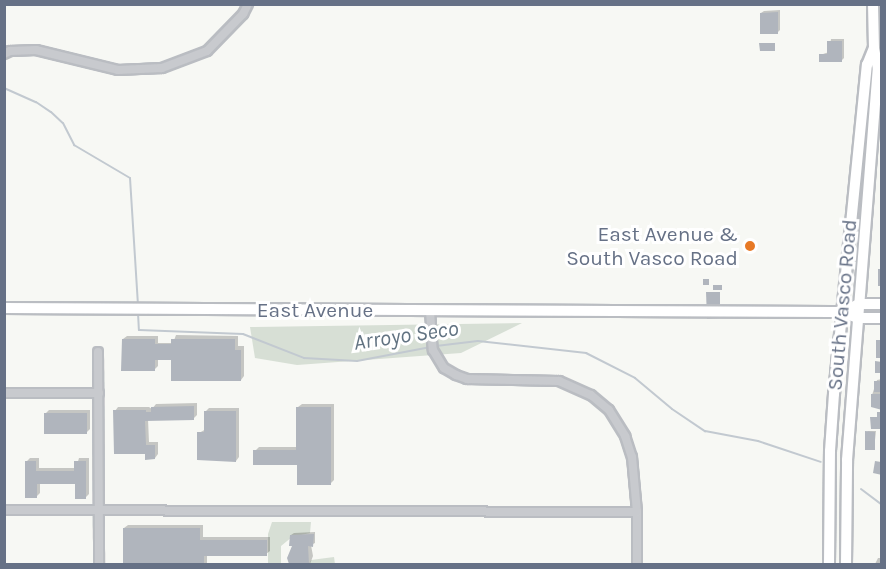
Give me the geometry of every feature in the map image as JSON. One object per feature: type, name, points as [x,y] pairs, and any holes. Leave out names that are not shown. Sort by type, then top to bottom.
[{"type":"main road","name":"South Vasco Road","points":[[846,564],[847,460],[878,106],[878,48],[873,4]]},
{"type":"main road","name":"South Vasco Road","points":[[829,564],[830,451],[842,312],[867,65],[878,48]]},
{"type":"main road","name":"East Avenue","points":[[842,312],[859,304],[882,304]]},
{"type":"main road","name":"East Avenue","points":[[4,308],[842,312],[858,318],[882,318]]},
{"type":"street","points":[[4,54],[10,51],[36,50],[118,70],[162,68],[207,51],[243,14],[248,4]]},
{"type":"street","points":[[430,311],[433,350],[444,368],[456,375],[467,379],[559,381],[591,395],[609,410],[625,436],[632,457],[637,512],[637,564]]},
{"type":"street","points":[[98,352],[99,564]]},
{"type":"street","points":[[4,393],[99,393]]},
{"type":"street","points":[[4,510],[637,512]]},
{"type":"shaded area","points":[[522,323],[461,353],[297,365],[255,358],[250,327]]},
{"type":"shaded area","points":[[272,522],[311,522],[310,533],[292,537],[281,546],[281,564],[268,564],[268,534]]},
{"type":"shaded area","points":[[334,557],[335,564],[309,564],[311,560]]},
{"type":"building","points":[[778,12],[778,34],[760,34],[760,13]]},
{"type":"building","points":[[827,41],[842,41],[842,62],[819,62],[819,54],[827,54]]},
{"type":"building","points":[[759,43],[775,43],[775,51],[760,51]]},
{"type":"building","points":[[878,269],[882,269],[882,286],[878,286]]},
{"type":"building","points":[[703,279],[709,279],[709,285],[703,285]]},
{"type":"building","points":[[713,285],[722,285],[722,290],[713,290]]},
{"type":"building","points":[[706,292],[720,292],[720,318],[707,319]]},
{"type":"building","points":[[122,339],[155,339],[155,344],[171,344],[171,339],[235,339],[235,350],[241,350],[241,381],[171,381],[171,360],[155,360],[155,371],[121,371]]},
{"type":"building","points":[[876,340],[882,340],[882,358],[876,358]]},
{"type":"building","points":[[875,361],[882,362],[882,373],[875,373]]},
{"type":"building","points":[[874,381],[882,381],[882,392],[874,392]]},
{"type":"building","points":[[871,394],[882,394],[882,410],[871,407]]},
{"type":"building","points":[[194,406],[194,420],[145,421],[146,445],[155,445],[155,459],[145,460],[145,454],[114,454],[113,410],[151,412],[151,407]]},
{"type":"building","points":[[296,407],[331,407],[331,485],[297,485],[297,465],[253,465],[253,450],[296,450]]},
{"type":"building","points":[[204,411],[236,411],[236,462],[197,460],[197,432],[204,432]]},
{"type":"building","points":[[877,412],[882,412],[882,429],[871,429],[870,417],[877,417]]},
{"type":"building","points":[[44,413],[87,413],[87,434],[44,434]]},
{"type":"building","points":[[865,431],[875,432],[875,450],[865,450]]},
{"type":"building","points":[[25,461],[36,461],[36,471],[74,471],[74,461],[86,461],[86,499],[75,499],[75,484],[37,484],[37,498],[25,498]]},
{"type":"building","points":[[875,461],[881,462],[882,475],[873,473]]},
{"type":"building","points":[[123,528],[200,528],[200,540],[267,540],[267,556],[204,556],[204,564],[123,564]]},
{"type":"building","points":[[314,534],[313,547],[308,546],[309,564],[289,564],[287,558],[292,546],[289,546],[290,535]]},
{"type":"waterway","name":"Arroyo Seco","points":[[4,88],[36,102],[51,112],[63,123],[74,145],[130,178],[138,304]]},
{"type":"waterway","name":"Arroyo Seco","points":[[138,313],[139,330],[243,334],[304,358],[357,361],[431,347]]},
{"type":"waterway","name":"Arroyo Seco","points":[[436,346],[478,341],[586,353],[635,378],[672,409],[705,431],[758,441],[821,462]]},
{"type":"waterway","name":"Arroyo Seco","points":[[861,489],[882,505]]},
{"type":"place","name":"East Avenue & South Vasco Road","points":[[750,246]]}]
